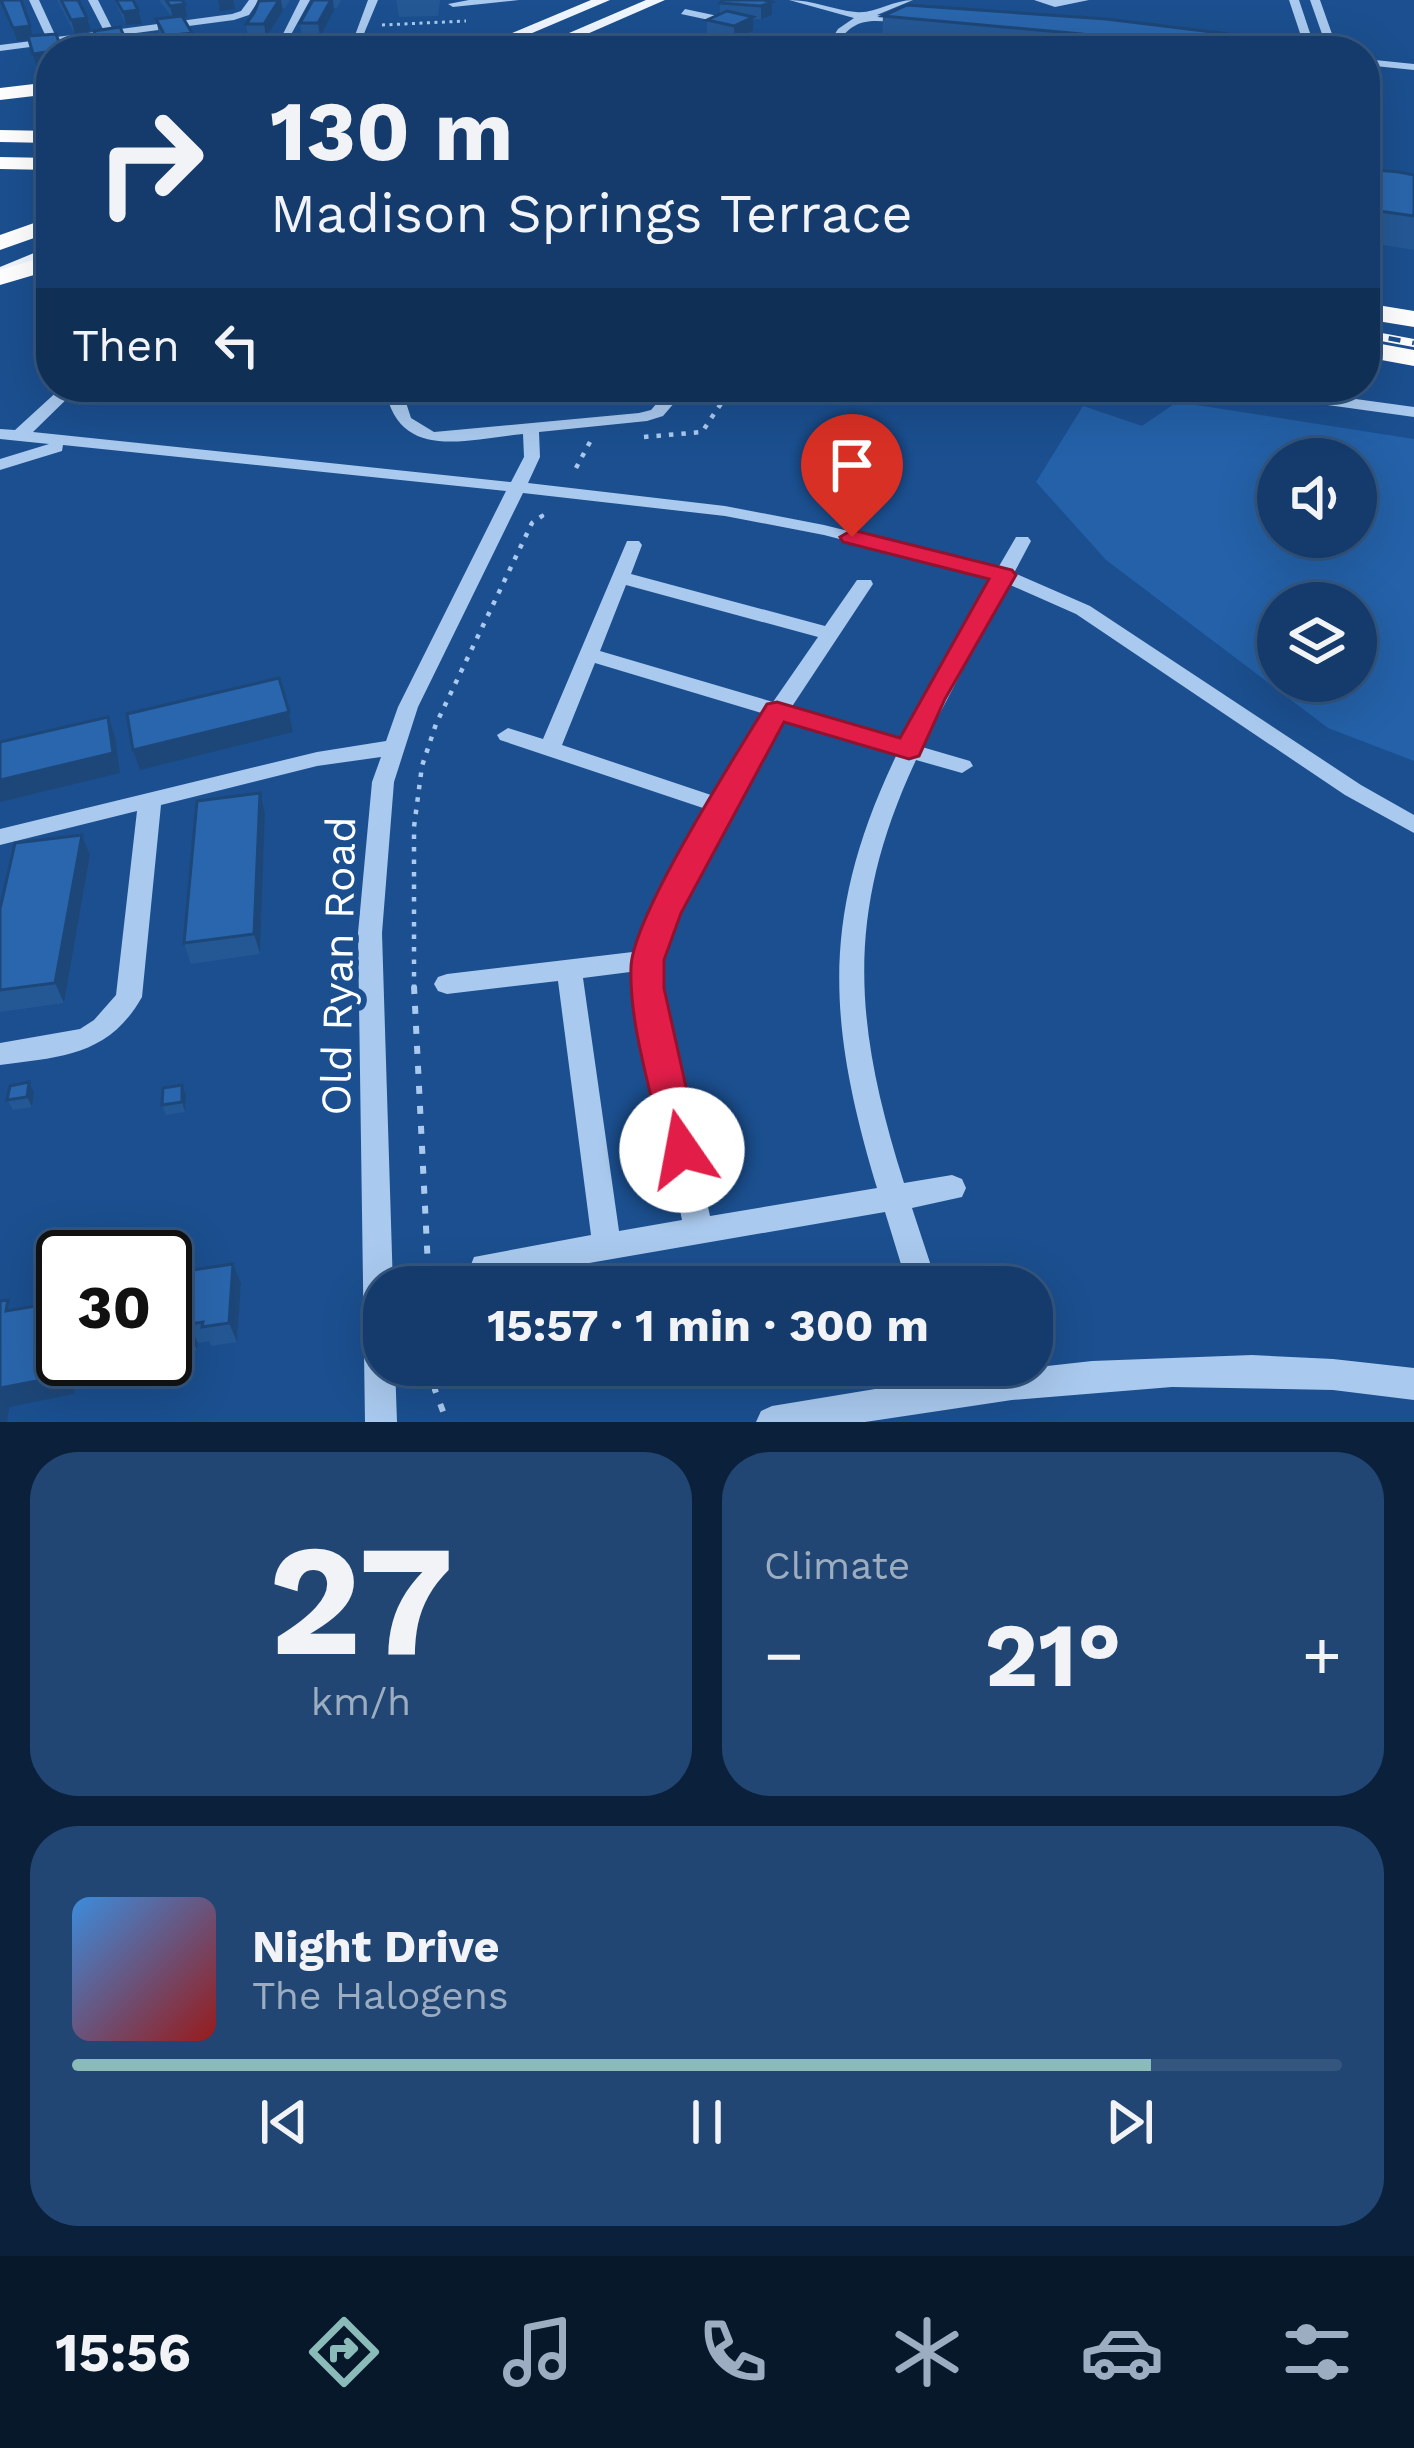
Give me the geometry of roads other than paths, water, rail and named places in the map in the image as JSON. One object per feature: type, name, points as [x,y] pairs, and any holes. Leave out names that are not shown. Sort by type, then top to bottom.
[{"type":"highway","points":[[0,94],[36,90]]},
{"type":"highway","points":[[0,136],[36,136]]},
{"type":"highway","points":[[0,166],[36,166]]},
{"type":"highway","points":[[0,245],[36,230]]},
{"type":"highway","points":[[0,276],[36,266]]},
{"type":"highway","points":[[1380,355],[1414,361]]},
{"type":"main road","points":[[514,36],[603,0]]},
{"type":"main road","points":[[571,36],[658,0]]},
{"type":"main road","points":[[0,276],[36,259]]},
{"type":"street","points":[[34,0],[51,36]]},
{"type":"street","points":[[93,0],[110,34]]},
{"type":"street","points":[[94,36],[204,16],[245,14],[254,0]]},
{"type":"street","points":[[285,36],[305,0]]},
{"type":"street","points":[[358,36],[373,0]]},
{"type":"street","points":[[450,20],[453,2],[514,0]]},
{"type":"street","points":[[794,0],[864,17],[914,22]]},
{"type":"street","points":[[835,36],[864,17],[908,0]]},
{"type":"street","points":[[1039,0],[1055,4],[1084,0]]},
{"type":"street","points":[[1294,0],[1306,36]]},
{"type":"street","points":[[1315,0],[1328,36]]},
{"type":"street","points":[[685,12],[739,23],[754,17]]},
{"type":"street","points":[[0,48],[36,43]]},
{"type":"street","points":[[1380,64],[1414,67]]},
{"type":"street","points":[[9,435],[52,402]]},
{"type":"street","points":[[397,402],[401,418],[428,436],[641,418],[666,402]]},
{"type":"street","points":[[1342,402],[1414,412]]},
{"type":"street","name":"Old Ryan Road","points":[[380,1422],[370,933],[378,818],[391,748],[532,457],[531,428]]},
{"type":"street","points":[[9,435],[518,487],[778,520],[1004,575],[1083,610],[1353,790],[1414,825]]},
{"type":"street","points":[[0,465],[77,442]]},
{"type":"street","points":[[916,1266],[871,1120],[852,1028],[852,947],[867,869],[909,750],[931,699],[1022,541]]},
{"type":"street","points":[[550,748],[633,545]]},
{"type":"street","points":[[620,578],[830,634]]},
{"type":"street","points":[[699,1231],[648,988],[647,960],[665,913],[721,806],[777,711],[864,584]]},
{"type":"street","points":[[588,654],[962,766]]},
{"type":"street","points":[[508,735],[721,806]]},
{"type":"street","points":[[0,837],[339,754],[391,748]]},
{"type":"street","points":[[0,1054],[81,1042],[113,1024],[129,997],[150,799]]},
{"type":"street","points":[[447,984],[647,960]]},
{"type":"street","points":[[569,968],[607,1246]]},
{"type":"street","points":[[491,1266],[952,1188]]},
{"type":"street","points":[[1053,1374],[1285,1370],[1414,1384]]},
{"type":"street","points":[[772,1422],[919,1386]]},
{"type":"railway","points":[[1380,337],[1414,343]]}]
